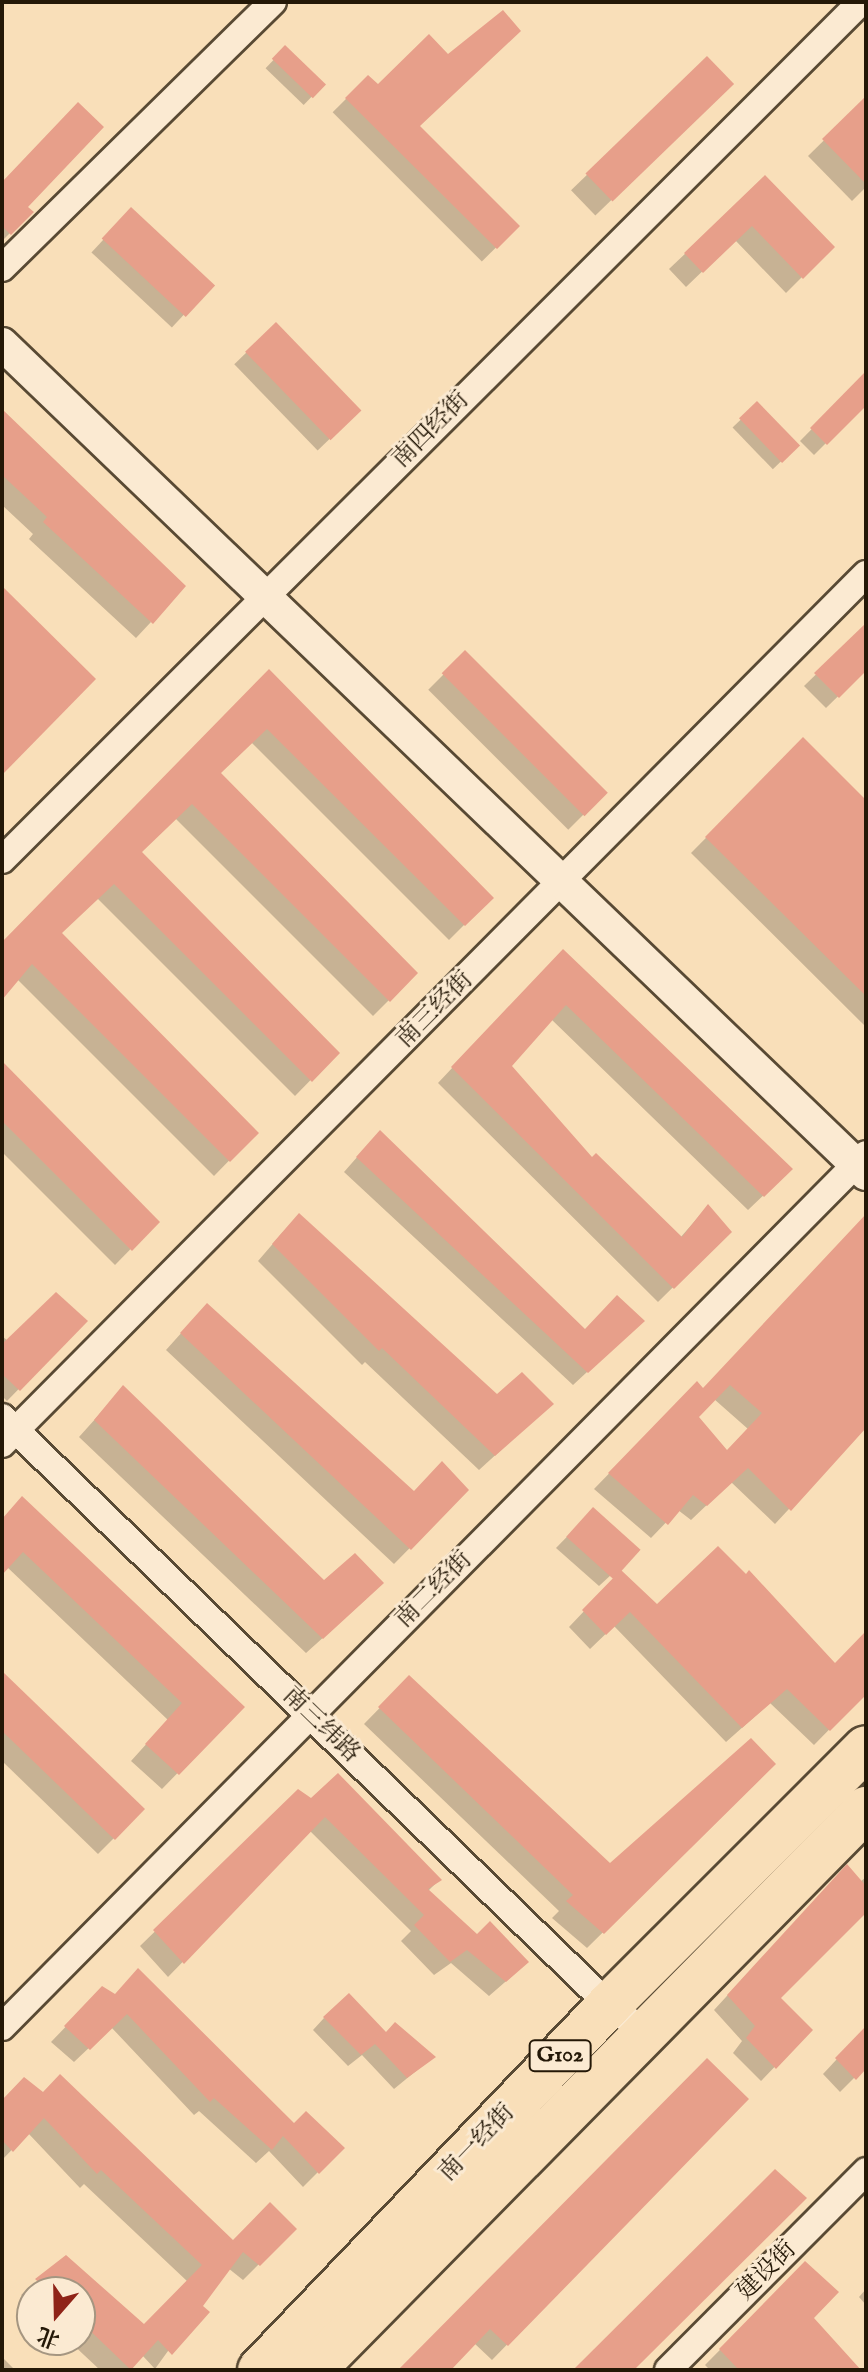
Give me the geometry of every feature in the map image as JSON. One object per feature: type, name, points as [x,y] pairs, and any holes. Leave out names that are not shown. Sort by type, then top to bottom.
[{"type":"highway","name":"南一经街","points":[[313,2370],[866,1748]]},
{"type":"highway","name":"南一经街","points":[[260,2370],[626,2018],[866,1809]]},
{"type":"street","points":[[2,268],[273,2]]},
{"type":"street","name":"南四经街","points":[[2,860],[861,2]]},
{"type":"street","points":[[2,344],[562,882],[862,1164]]},
{"type":"street","name":"南三经街","points":[[7,1431],[562,882],[866,574]]},
{"type":"street","name":"南二经街","points":[[2,2027],[862,1164]]},
{"type":"street","name":"南三纬路","points":[[7,1431],[311,1715],[626,2018]]},
{"type":"street","name":"建设街","points":[[668,2370],[866,2171]]},
{"type":"building","points":[[503,10],[521,31],[420,126],[520,226],[497,249],[345,98],[368,75],[378,84],[429,34],[448,54]]},
{"type":"building","points":[[285,45],[326,85],[313,98],[272,59]]},
{"type":"building","points":[[707,56],[734,84],[613,201],[585,173]]},
{"type":"building","points":[[866,96],[866,184],[822,139]]},
{"type":"building","points":[[78,102],[104,127],[28,207],[34,212],[11,235],[2,226],[2,182]]},
{"type":"building","points":[[765,175],[835,247],[803,279],[752,226],[703,273],[684,253]]},
{"type":"building","points":[[131,207],[215,285],[186,317],[102,238]]},
{"type":"building","points":[[276,322],[361,410],[331,440],[245,352]]},
{"type":"building","points":[[866,371],[866,406],[827,445],[810,428]]},
{"type":"building","points":[[757,401],[800,446],[782,463],[739,418]]},
{"type":"building","points":[[2,409],[186,586],[153,624],[43,522],[47,517],[2,475]]},
{"type":"building","points":[[2,586],[96,679],[2,775]]},
{"type":"building","points":[[866,623],[866,671],[839,698],[814,673]]},
{"type":"building","points":[[465,650],[608,793],[585,816],[442,673]]},
{"type":"building","points":[[269,669],[494,898],[465,926],[267,729],[221,773],[418,973],[390,1002],[192,804],[142,852],[340,1053],[312,1082],[114,884],[62,933],[259,1133],[230,1162],[32,964],[2,1000],[2,942]]},
{"type":"building","points":[[803,737],[866,800],[866,996],[705,837]]},
{"type":"building","points":[[563,949],[793,1169],[764,1197],[566,1005],[512,1066],[592,1157],[596,1153],[682,1237],[708,1204],[732,1232],[674,1289],[451,1067]]},
{"type":"building","points":[[2,1061],[160,1222],[132,1251],[2,1121]]},
{"type":"building","points":[[380,1130],[585,1329],[617,1295],[645,1321],[588,1373],[356,1157]]},
{"type":"building","points":[[299,1213],[497,1394],[522,1372],[554,1404],[495,1456],[382,1348],[379,1351],[272,1244]]},
{"type":"building","points":[[866,1214],[866,1428],[791,1511],[748,1468],[707,1506],[693,1495],[668,1525],[608,1473],[697,1381],[703,1388]],"holes":[[[730,1385],[762,1413],[727,1450],[699,1417]]]},
{"type":"building","points":[[56,1292],[88,1321],[20,1391],[2,1374],[2,1344]]},
{"type":"building","points":[[207,1303],[414,1491],[442,1461],[469,1490],[411,1550],[180,1333]]},
{"type":"building","points":[[123,1385],[324,1580],[355,1553],[384,1583],[323,1639],[94,1420]]},
{"type":"building","points":[[22,1496],[245,1707],[179,1775],[145,1744],[182,1703],[23,1552],[2,1575],[2,1519]]},
{"type":"building","points":[[593,1507],[641,1550],[614,1580],[566,1537]]},
{"type":"building","points":[[718,1546],[746,1574],[749,1570],[835,1663],[866,1631],[866,1695],[830,1731],[787,1689],[742,1728],[630,1612],[606,1635],[582,1610],[621,1570],[657,1604]]},
{"type":"building","points":[[2,1671],[145,1809],[115,1840],[2,1731]]},
{"type":"building","points":[[409,1675],[610,1863],[751,1738],[776,1764],[604,1934],[566,1901],[573,1895],[378,1707]]},
{"type":"building","points":[[338,1773],[442,1880],[428,1889],[477,1934],[490,1921],[529,1962],[506,1982],[467,1950],[450,1962],[414,1925],[424,1915],[325,1817],[184,1964],[153,1930],[298,1789],[311,1798]]},
{"type":"building","points":[[847,1864],[866,1886],[866,1913],[781,1998],[813,2030],[776,2069],[746,2038],[755,2026],[727,1995]]},
{"type":"building","points":[[138,1968],[294,2123],[306,2111],[345,2148],[319,2174],[283,2136],[272,2150],[214,2098],[210,2102],[127,2014],[90,2050],[64,2026],[102,1986],[115,1994]]},
{"type":"building","points":[[349,1993],[386,2032],[395,2022],[436,2057],[407,2078],[375,2044],[361,2055],[323,2017]]},
{"type":"building","points":[[866,2026],[866,2069],[856,2080],[835,2058]]},
{"type":"building","points":[[707,2058],[749,2099],[508,2346],[490,2329],[451,2370],[398,2370]]},
{"type":"building","points":[[60,2074],[233,2240],[270,2202],[297,2229],[260,2266],[243,2252],[203,2306],[210,2312],[172,2355],[158,2340],[131,2370],[96,2336],[96,2282],[144,2324],[202,2265],[101,2170],[97,2174],[44,2118],[13,2152],[2,2140],[2,2100],[24,2077],[43,2092]]},
{"type":"building","points":[[775,2169],[807,2198],[634,2370],[573,2370]]},
{"type":"building","points":[[66,2255],[90,2276],[39,2276]]},
{"type":"building","points":[[805,2261],[839,2292],[814,2318],[861,2370],[739,2370],[719,2349]]}]
